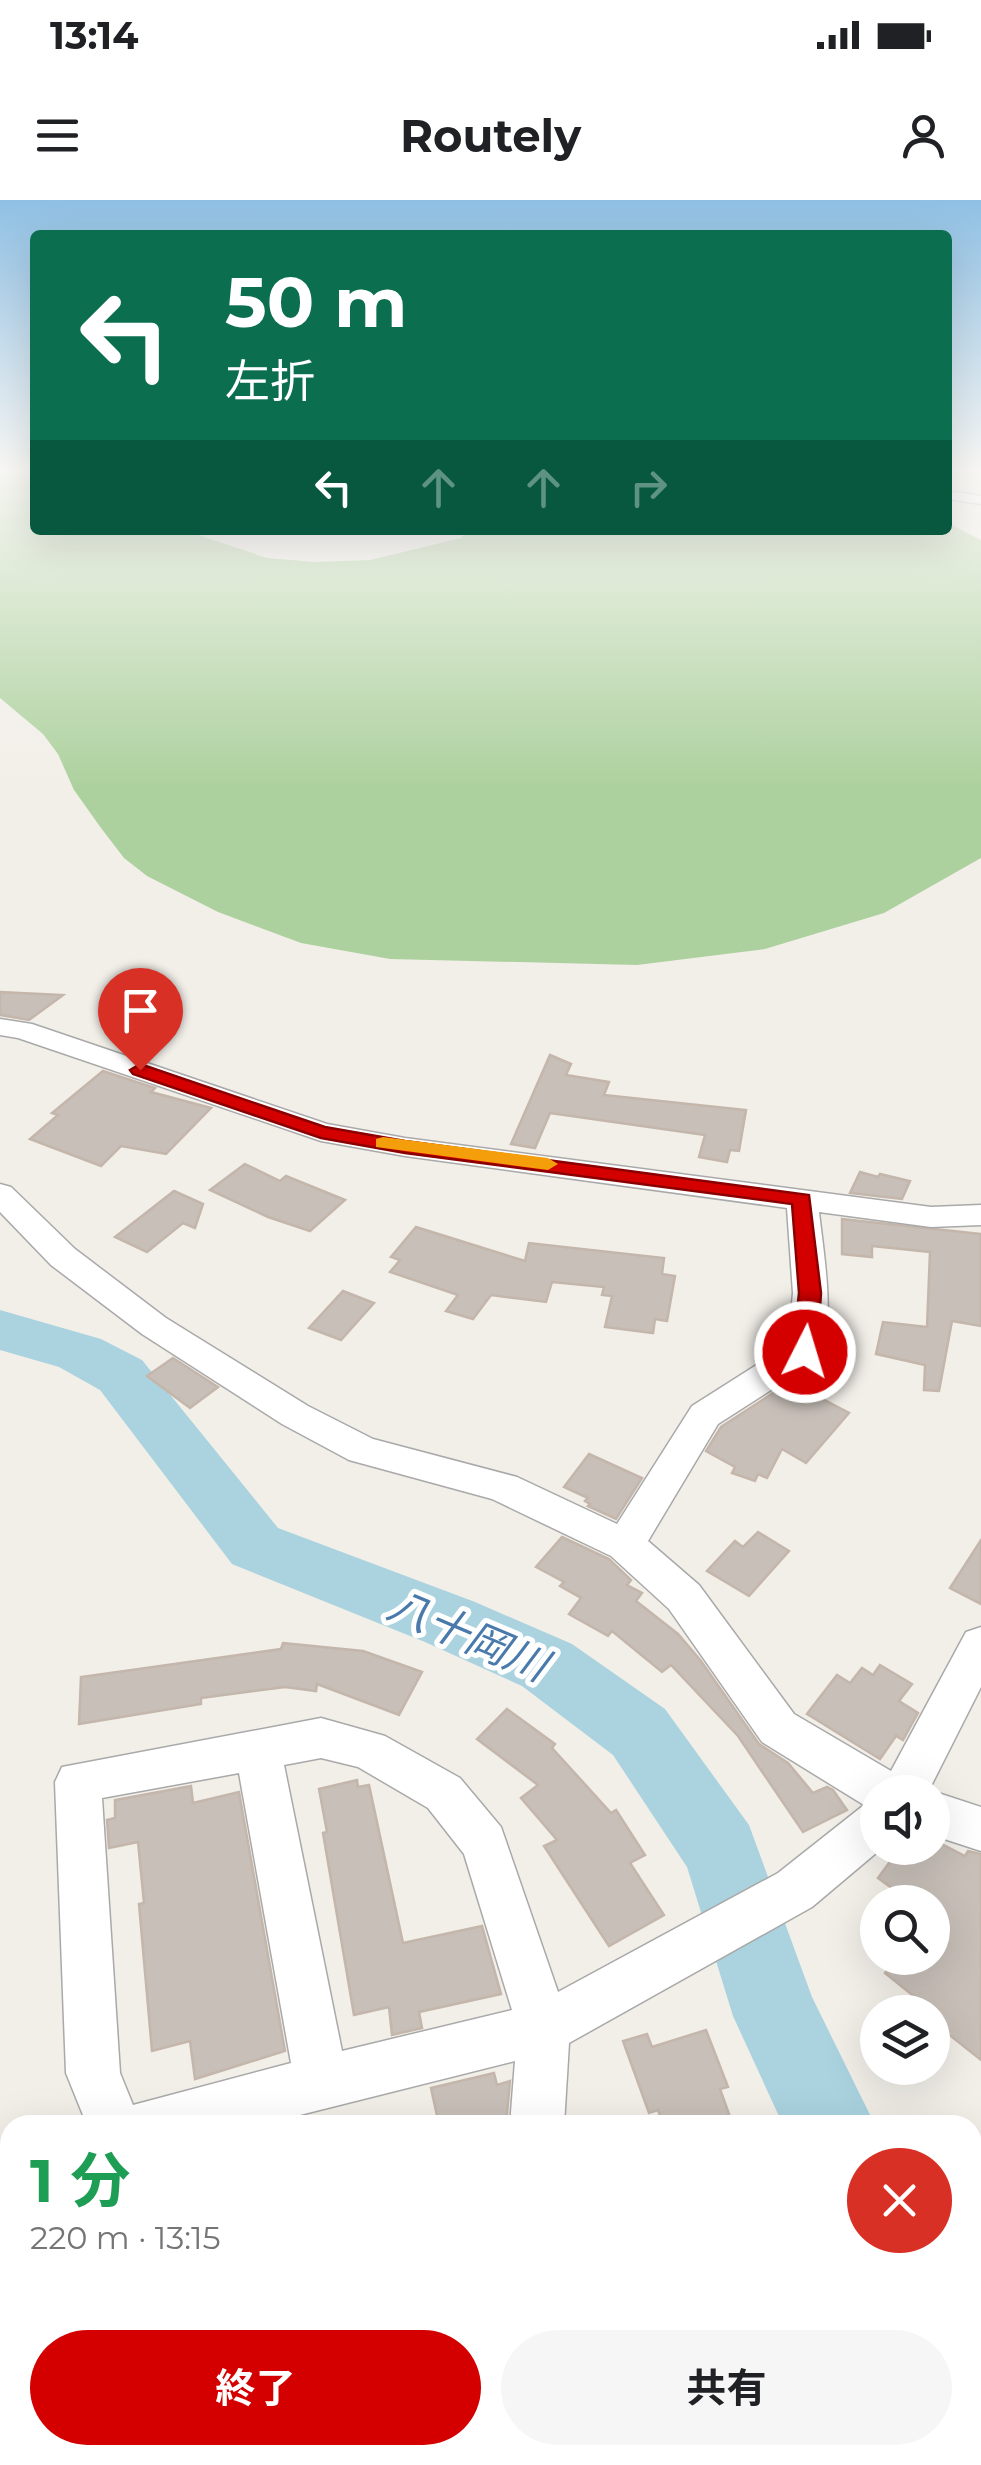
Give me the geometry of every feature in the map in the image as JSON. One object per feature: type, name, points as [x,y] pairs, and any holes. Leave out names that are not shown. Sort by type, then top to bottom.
[{"type":"street","points":[[0,1027],[22,1030],[321,1132],[405,1147],[932,1217],[981,1215]]},
{"type":"street","points":[[0,1194],[63,1257],[154,1326],[295,1415],[362,1450],[503,1487],[625,1545],[684,1597],[778,1728],[860,1778]]},
{"type":"street","points":[[625,1545],[705,1416],[805,1352],[810,1293],[802,1199]]},
{"type":"street","points":[[913,1775],[981,1645]]},
{"type":"street","points":[[110,2115],[93,2073],[78,1782],[321,1738],[369,1750],[444,1794],[484,1842],[544,2028],[538,2115]]},
{"type":"street","points":[[258,1751],[322,2084]]},
{"type":"street","points":[[950,1819],[981,1829]]},
{"type":"street","points":[[192,2115],[544,2028],[795,1890],[860,1836]]},
{"type":"green space","points":[[0,576],[981,576],[981,858],[884,913],[765,949],[637,965],[390,959],[301,943],[218,912],[147,876],[124,858],[101,828],[74,790],[58,754],[43,734],[0,698]]},
{"type":"building","points":[[0,992],[63,995],[29,1020],[0,1015]]},
{"type":"building","points":[[550,1055],[571,1064],[566,1075],[609,1082],[604,1095],[746,1110],[739,1151],[730,1150],[727,1162],[699,1157],[705,1135],[550,1113],[535,1148],[511,1144]]},
{"type":"building","points":[[103,1071],[155,1088],[151,1092],[211,1108],[166,1154],[121,1146],[101,1166],[30,1139],[58,1115],[52,1113]]},
{"type":"building","points":[[245,1164],[280,1181],[286,1176],[345,1200],[310,1231],[210,1190]]},
{"type":"building","points":[[860,1172],[910,1181],[902,1199],[850,1193]]},
{"type":"building","points":[[174,1191],[203,1204],[195,1228],[183,1223],[147,1252],[115,1237]]},
{"type":"building","points":[[842,1219],[981,1234],[981,1326],[952,1321],[939,1391],[924,1390],[925,1365],[876,1354],[883,1322],[927,1327],[930,1252],[872,1246],[872,1257],[842,1254]]},
{"type":"building","points":[[416,1227],[525,1261],[529,1243],[664,1258],[662,1274],[675,1276],[667,1321],[655,1319],[653,1333],[605,1327],[612,1296],[602,1295],[604,1287],[552,1282],[546,1302],[491,1295],[473,1319],[446,1311],[458,1295],[390,1272],[400,1260],[391,1257]]},
{"type":"building","points":[[343,1291],[374,1303],[341,1340],[309,1328]]},
{"type":"building","points":[[173,1358],[218,1387],[190,1408],[147,1376]]},
{"type":"building","points":[[790,1382],[849,1413],[806,1463],[782,1449],[767,1478],[758,1474],[755,1481],[732,1473],[735,1467],[706,1451],[721,1427]]},
{"type":"building","points":[[589,1454],[642,1478],[616,1519],[588,1506],[588,1498],[564,1487]]},
{"type":"building","points":[[758,1532],[789,1551],[749,1596],[707,1571],[735,1541],[743,1547]]},
{"type":"building","points":[[562,1537],[609,1559],[631,1580],[627,1585],[642,1593],[636,1601],[678,1634],[759,1744],[788,1763],[813,1793],[827,1787],[833,1790],[847,1810],[803,1832],[738,1736],[671,1665],[662,1672],[612,1631],[608,1636],[569,1614],[581,1598],[560,1586],[564,1582],[536,1567]]},
{"type":"building","points":[[981,1540],[981,1604],[950,1588]]},
{"type":"building","points":[[283,1643],[363,1651],[422,1672],[399,1715],[317,1684],[316,1691],[285,1687],[201,1698],[201,1704],[79,1724],[81,1677],[281,1649]]},
{"type":"building","points":[[880,1665],[912,1684],[899,1701],[918,1713],[903,1740],[896,1736],[880,1759],[807,1714],[837,1675],[850,1683],[862,1668],[873,1675]]},
{"type":"building","points":[[507,1709],[555,1744],[552,1748],[611,1813],[616,1810],[645,1855],[630,1863],[664,1915],[609,1946],[544,1846],[557,1840],[521,1798],[538,1785],[477,1739]]},
{"type":"building","points":[[357,1780],[358,1787],[369,1785],[403,1943],[482,1926],[501,1994],[419,2012],[422,2028],[392,2035],[389,2007],[354,2015],[319,1789]]},
{"type":"building","points":[[191,1786],[193,1803],[239,1792],[285,2051],[195,2079],[190,2041],[152,2051],[139,1904],[144,1903],[138,1842],[109,1848],[107,1820],[115,1818],[115,1800]]},
{"type":"building","points":[[950,1848],[965,1856],[968,1851],[981,1854],[981,2060],[950,2035],[950,1995],[912,1995],[887,1975],[950,1975],[950,1885],[888,1885],[878,1878],[888,1865],[950,1865]]},
{"type":"building","points":[[706,2030],[728,2087],[720,2089],[729,2115],[660,2115],[658,2110],[649,2113],[623,2041],[647,2034],[652,2047]]},
{"type":"building","points":[[494,2073],[497,2085],[510,2081],[507,2115],[437,2115],[431,2088]]},
{"type":"waterway","name":"八十岡川","points":[[0,1330],[80,1353],[121,1375],[255,1546],[450,1622],[547,1665],[639,1732],[721,1851],[776,2016],[825,2115]]},
{"type":"slow traffic","points":[[383,1143],[548,1164]]},
{"type":"route","points":[[140,1070],[321,1132],[405,1147],[802,1199],[810,1293],[805,1352]]}]
